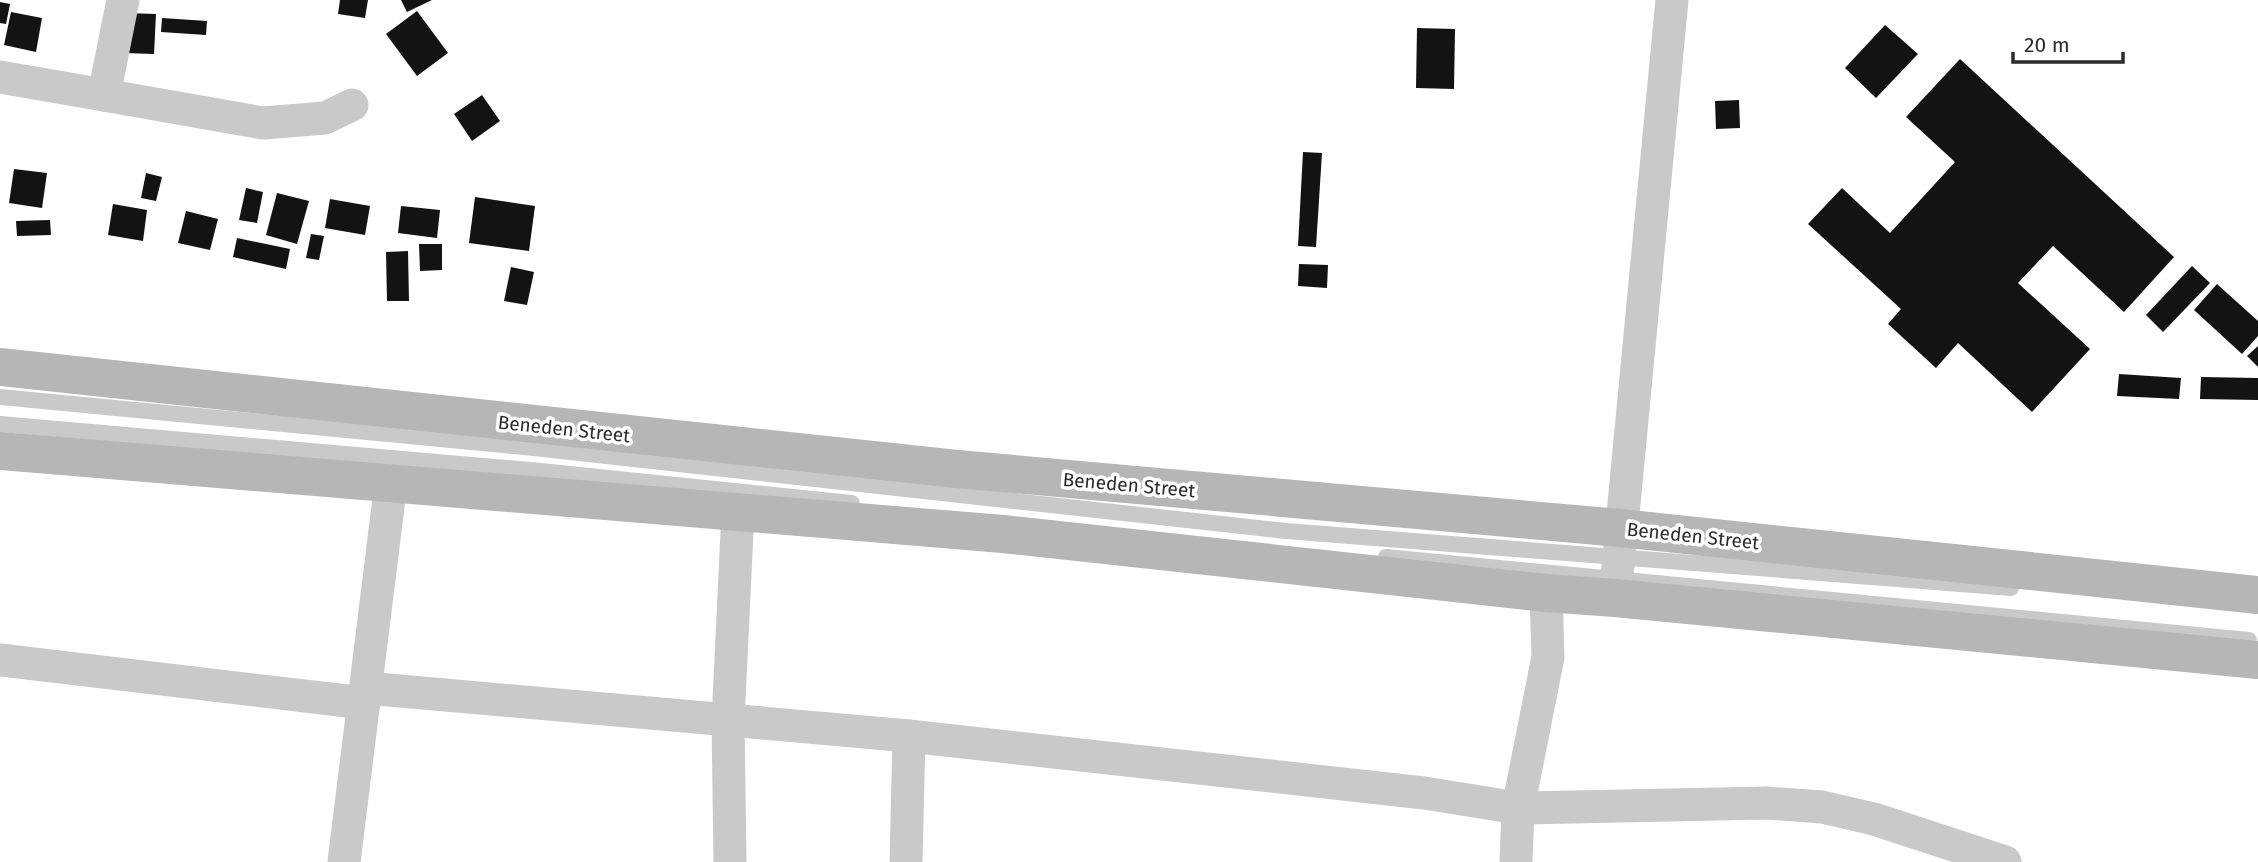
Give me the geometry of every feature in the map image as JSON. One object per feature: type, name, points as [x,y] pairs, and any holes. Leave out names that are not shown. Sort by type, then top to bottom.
[{"type":"main road","name":"Beneden Street","points":[[0,367],[957,469],[2258,660]]},
{"type":"main road","name":"Beneden Street","points":[[0,451],[1017,536],[1546,593],[1617,565],[2258,595]]},
{"type":"street","points":[[104,95],[123,0]]},
{"type":"street","points":[[1617,565],[1672,0]]},
{"type":"street","points":[[0,78],[263,123],[325,118],[352,105]]},
{"type":"street","points":[[344,862],[391,482]]},
{"type":"street","points":[[730,862],[727,720],[738,511]]},
{"type":"street","points":[[1516,862],[1518,808],[1548,657],[1546,593]]},
{"type":"street","points":[[0,660],[365,695],[727,720],[909,736],[1424,793],[1518,808],[1767,803],[1822,807],[1874,819],[2005,862]]},
{"type":"street","points":[[906,862],[909,736]]},
{"type":"lane","points":[[0,397],[534,448],[1617,565],[2258,641]]},
{"type":"lane","points":[[0,424],[531,470],[874,505]]},
{"type":"lane","points":[[998,517],[1066,525]]},
{"type":"lane","points":[[1369,555],[1617,565],[2022,589]]},
{"type":"building","points":[[340,0],[368,0],[365,18],[338,14]]},
{"type":"building","points":[[401,0],[432,0],[407,12]]},
{"type":"building","points":[[0,2],[10,4],[6,24],[0,23]]},
{"type":"building","points":[[417,11],[448,53],[417,76],[386,34]]},
{"type":"building","points":[[11,12],[42,18],[36,52],[4,45]]},
{"type":"building","points":[[126,13],[156,14],[154,54],[124,53]]},
{"type":"building","points":[[162,18],[207,21],[206,35],[161,32]]},
{"type":"building","points":[[1885,25],[1918,54],[1876,98],[1845,68]]},
{"type":"building","points":[[1417,28],[1455,29],[1454,89],[1416,88]]},
{"type":"building","points":[[1960,59],[2174,257],[2124,312],[2053,246],[2018,283],[2090,349],[2032,412],[1958,343],[1936,368],[1888,324],[1901,309],[1808,224],[1842,188],[1890,233],[1955,162],[1906,117]]},
{"type":"building","points":[[482,95],[500,121],[472,141],[454,114]]},
{"type":"building","points":[[1739,100],[1740,128],[1716,129],[1715,101]]},
{"type":"building","points":[[1303,152],[1322,153],[1316,247],[1298,246]]},
{"type":"building","points":[[14,169],[47,173],[42,208],[9,203]]},
{"type":"building","points":[[146,173],[162,177],[156,201],[141,198]]},
{"type":"building","points":[[246,188],[263,192],[257,223],[239,220]]},
{"type":"building","points":[[277,193],[309,201],[297,244],[266,235]]},
{"type":"building","points":[[475,197],[535,206],[529,251],[469,243]]},
{"type":"building","points":[[330,199],[370,206],[365,235],[325,228]]},
{"type":"building","points":[[113,204],[147,210],[143,241],[108,235]]},
{"type":"building","points":[[401,206],[440,210],[437,238],[398,233]]},
{"type":"building","points":[[186,211],[218,219],[210,250],[178,243]]},
{"type":"building","points":[[50,220],[51,235],[17,236],[16,221]]},
{"type":"building","points":[[311,234],[324,236],[319,260],[306,258]]},
{"type":"building","points":[[237,238],[290,249],[286,269],[233,257]]},
{"type":"building","points":[[419,244],[442,244],[442,270],[420,271]]},
{"type":"building","points":[[408,251],[409,301],[387,301],[386,252]]},
{"type":"building","points":[[1299,264],[1328,265],[1327,288],[1298,286]]},
{"type":"building","points":[[2192,266],[2210,283],[2163,332],[2146,315]]},
{"type":"building","points":[[511,267],[534,272],[527,305],[504,301]]},
{"type":"building","points":[[2217,284],[2258,321],[2258,336],[2242,354],[2194,310]]},
{"type":"building","points":[[2258,346],[2258,367],[2247,356]]},
{"type":"building","points":[[2119,374],[2181,378],[2179,399],[2117,396]]},
{"type":"building","points":[[2201,377],[2258,378],[2258,400],[2200,399]]}]
